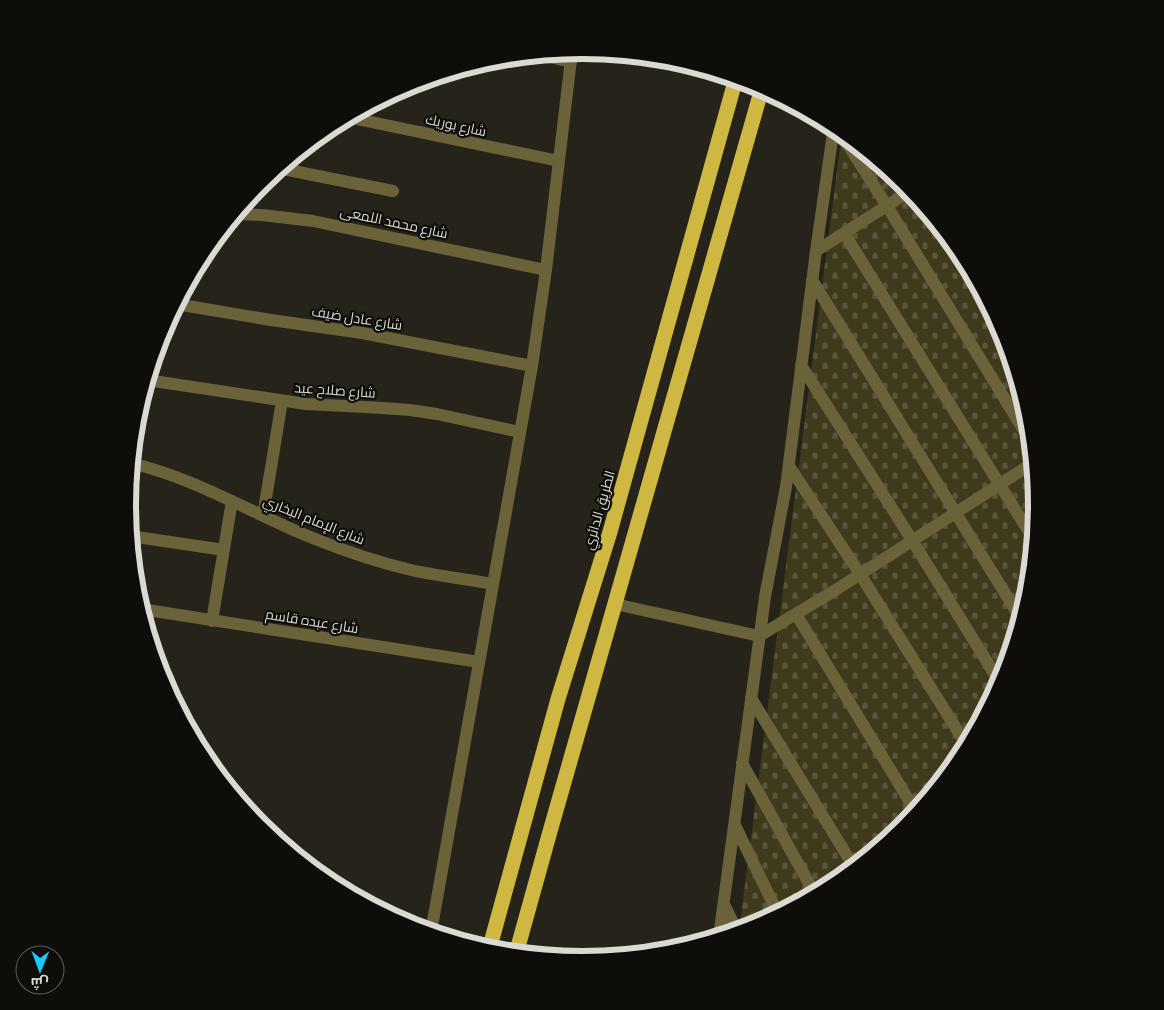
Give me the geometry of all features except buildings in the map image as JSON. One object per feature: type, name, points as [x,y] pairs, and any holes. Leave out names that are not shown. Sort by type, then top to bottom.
[{"type":"highway","name":"الطريق الدائري","points":[[491,942],[558,699],[610,532],[734,86]]},
{"type":"highway","points":[[518,946],[760,96]]},
{"type":"street","points":[[432,925],[532,366],[546,270],[572,59]]},
{"type":"street","name":"شارع بوريك","points":[[358,119],[559,161]]},
{"type":"street","points":[[720,929],[765,597],[789,466],[812,280],[833,136]]},
{"type":"street","points":[[850,148],[1021,426]]},
{"type":"street","points":[[287,170],[393,191]]},
{"type":"street","points":[[816,251],[903,195]]},
{"type":"street","name":"شارع محمد اللمعى","points":[[243,214],[313,221],[546,270]]},
{"type":"street","points":[[844,233],[1027,529]]},
{"type":"street","points":[[812,280],[1015,610]]},
{"type":"street","name":"شارع عادل ضيف","points":[[183,305],[362,334],[532,366]]},
{"type":"street","points":[[801,365],[995,674]]},
{"type":"street","name":"شارع صلاح عيد","points":[[154,381],[323,406],[410,410],[520,432]]},
{"type":"street","points":[[263,516],[282,401]]},
{"type":"street","name":"شارع الإمام البخاري","points":[[138,464],[151,467],[192,482],[311,538],[361,555],[411,570],[493,584]]},
{"type":"street","points":[[789,466],[860,574],[962,739]]},
{"type":"street","points":[[615,604],[760,636],[1026,467]]},
{"type":"street","points":[[212,620],[232,501]]},
{"type":"street","points":[[137,537],[224,550]]},
{"type":"street","name":"شارع عبده قاسم","points":[[149,610],[479,662]]},
{"type":"street","points":[[796,614],[912,806]]},
{"type":"street","points":[[751,698],[851,861]]},
{"type":"street","points":[[742,763],[811,887]]},
{"type":"street","points":[[734,825],[775,907]]},
{"type":"street","points":[[724,904],[734,925]]},
{"type":"green space","points":[[841,142],[898,189],[936,233],[968,282],[994,334],[1013,390],[1020,418],[1024,447],[1028,505],[1024,563],[1020,592],[1013,620],[994,676],[968,728],[936,777],[898,821],[854,859],[805,891],[740,922]]}]
